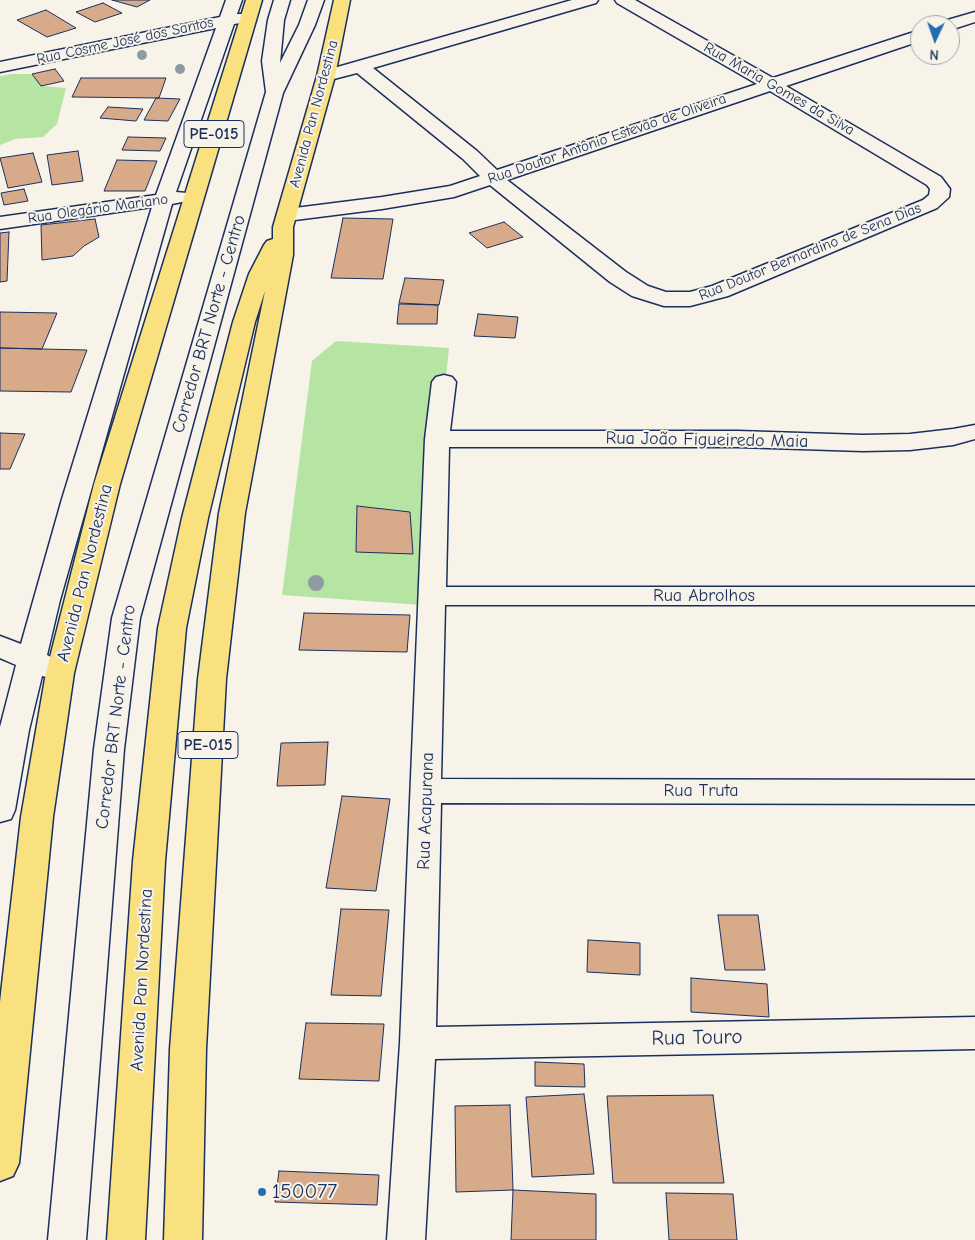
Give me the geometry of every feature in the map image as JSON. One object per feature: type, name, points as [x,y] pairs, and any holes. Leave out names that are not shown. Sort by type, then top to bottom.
[{"type":"highway","name":"Avenida Pan Nordestina","points":[[126,1240],[149,860],[172,628],[195,518],[244,322],[260,274],[285,221],[326,76],[342,0]]},
{"type":"highway","name":"Avenida Pan Nordestina","points":[[0,1163],[37,817],[46,666],[107,484],[196,195],[241,9]]},
{"type":"highway","name":"Avenida Pan Nordestina","points":[[184,1240],[188,1049],[212,679],[232,513],[283,255],[285,221]]},
{"type":"street","points":[[274,92],[271,61],[276,20],[282,0]]},
{"type":"street","points":[[274,92],[307,25],[316,0]]},
{"type":"street","points":[[326,76],[590,0]]},
{"type":"street","name":"Rua Maria Gomes da Silva","points":[[623,0],[708,47],[934,181]]},
{"type":"street","points":[[0,810],[14,730],[46,666],[46,600],[164,199],[241,9]]},
{"type":"street","name":"Rua Cosme José dos Santos","points":[[0,66],[241,9]]},
{"type":"street","points":[[960,22],[975,17]]},
{"type":"street","name":"Rua Doutor Antônio Estevão de Oliveira","points":[[285,221],[435,195],[910,38]]},
{"type":"street","points":[[361,67],[470,155],[493,177]]},
{"type":"street","name":"Corredor BRT Norte - Centro","points":[[67,1240],[109,749],[126,618],[274,92]]},
{"type":"street","name":"Rua Doutor Bernardino de Sena Dias","points":[[493,177],[504,189],[618,277],[640,291],[658,298],[690,299],[720,291],[930,204],[941,193],[934,181]]},
{"type":"street","name":"Rua Olegário Mariano","points":[[0,224],[196,195]]},
{"type":"street","name":"Rua Acapurana","points":[[406,1240],[418,1043],[437,439],[444,382]]},
{"type":"street","name":"Rua João Figueiredo Maia","points":[[437,439],[738,439],[863,443],[918,441],[953,437],[975,432]]},
{"type":"street","name":"Rua Abrolhos","points":[[433,596],[975,596]]},
{"type":"street","points":[[0,646],[46,666]]},
{"type":"street","name":"Rua Truta","points":[[427,791],[975,792]]},
{"type":"street","points":[[0,817],[37,817]]},
{"type":"street","name":"Rua Touro","points":[[418,1043],[975,1033]]},
{"type":"green space","points":[[32,74],[41,86],[66,88],[57,124],[43,137],[15,139],[0,145],[0,76]]},
{"type":"green space","points":[[336,341],[449,348],[422,605],[282,595],[312,361]]},
{"type":"building","points":[[112,0],[150,0],[137,7]]},
{"type":"building","points":[[103,3],[122,13],[95,22],[76,12]]},
{"type":"building","points":[[46,10],[76,28],[47,37],[17,20]]},
{"type":"building","points":[[55,69],[64,81],[41,86],[32,74]]},
{"type":"building","points":[[81,78],[166,78],[159,98],[72,97]]},
{"type":"building","points":[[156,98],[180,99],[168,121],[144,120]]},
{"type":"building","points":[[108,107],[143,109],[136,121],[100,118]]},
{"type":"building","points":[[128,137],[166,138],[160,151],[122,150]]},
{"type":"building","points":[[78,151],[83,181],[52,185],[47,155]]},
{"type":"building","points":[[33,153],[42,182],[8,188],[0,158]]},
{"type":"building","points":[[117,160],[157,161],[145,191],[104,191]]},
{"type":"building","points":[[24,189],[28,201],[4,205],[1,193]]},
{"type":"building","points":[[343,218],[393,219],[383,279],[331,278]]},
{"type":"building","points":[[95,219],[99,237],[84,246],[73,256],[42,260],[41,225]]},
{"type":"building","points":[[504,222],[523,237],[487,248],[469,233]]},
{"type":"building","points":[[9,232],[7,281],[0,282],[0,233]]},
{"type":"building","points":[[405,278],[444,280],[439,305],[399,303]]},
{"type":"building","points":[[399,304],[438,305],[437,324],[397,324]]},
{"type":"building","points":[[0,312],[57,313],[42,349],[0,348]]},
{"type":"building","points":[[478,314],[518,317],[515,338],[474,336]]},
{"type":"building","points":[[0,348],[87,350],[71,392],[0,391]]},
{"type":"building","points":[[0,433],[25,434],[10,469],[0,469]]},
{"type":"building","points":[[357,506],[410,512],[413,554],[356,552]]},
{"type":"building","points":[[304,613],[410,615],[407,652],[299,650]]},
{"type":"building","points":[[328,742],[325,785],[277,786],[281,743]]},
{"type":"building","points":[[342,796],[390,799],[376,891],[326,888]]},
{"type":"building","points":[[341,909],[389,910],[381,996],[331,995]]},
{"type":"building","points":[[718,915],[758,915],[765,970],[725,970]]},
{"type":"building","points":[[588,940],[640,943],[640,975],[587,972]]},
{"type":"building","points":[[691,978],[767,984],[769,1017],[691,1012]]},
{"type":"building","points":[[306,1023],[384,1024],[379,1081],[299,1079]]},
{"type":"building","points":[[535,1062],[584,1064],[585,1087],[535,1086]]},
{"type":"building","points":[[584,1094],[594,1174],[532,1177],[526,1097]]},
{"type":"building","points":[[713,1095],[724,1183],[613,1183],[607,1096]]},
{"type":"building","points":[[510,1105],[513,1190],[456,1192],[455,1106]]},
{"type":"building","points":[[279,1171],[379,1175],[377,1205],[275,1202]]},
{"type":"building","points":[[513,1190],[596,1194],[596,1240],[511,1240]]},
{"type":"building","points":[[666,1193],[733,1194],[737,1240],[669,1240]]},
{"type":"place","name":"150077","points":[[262,1192]]}]
